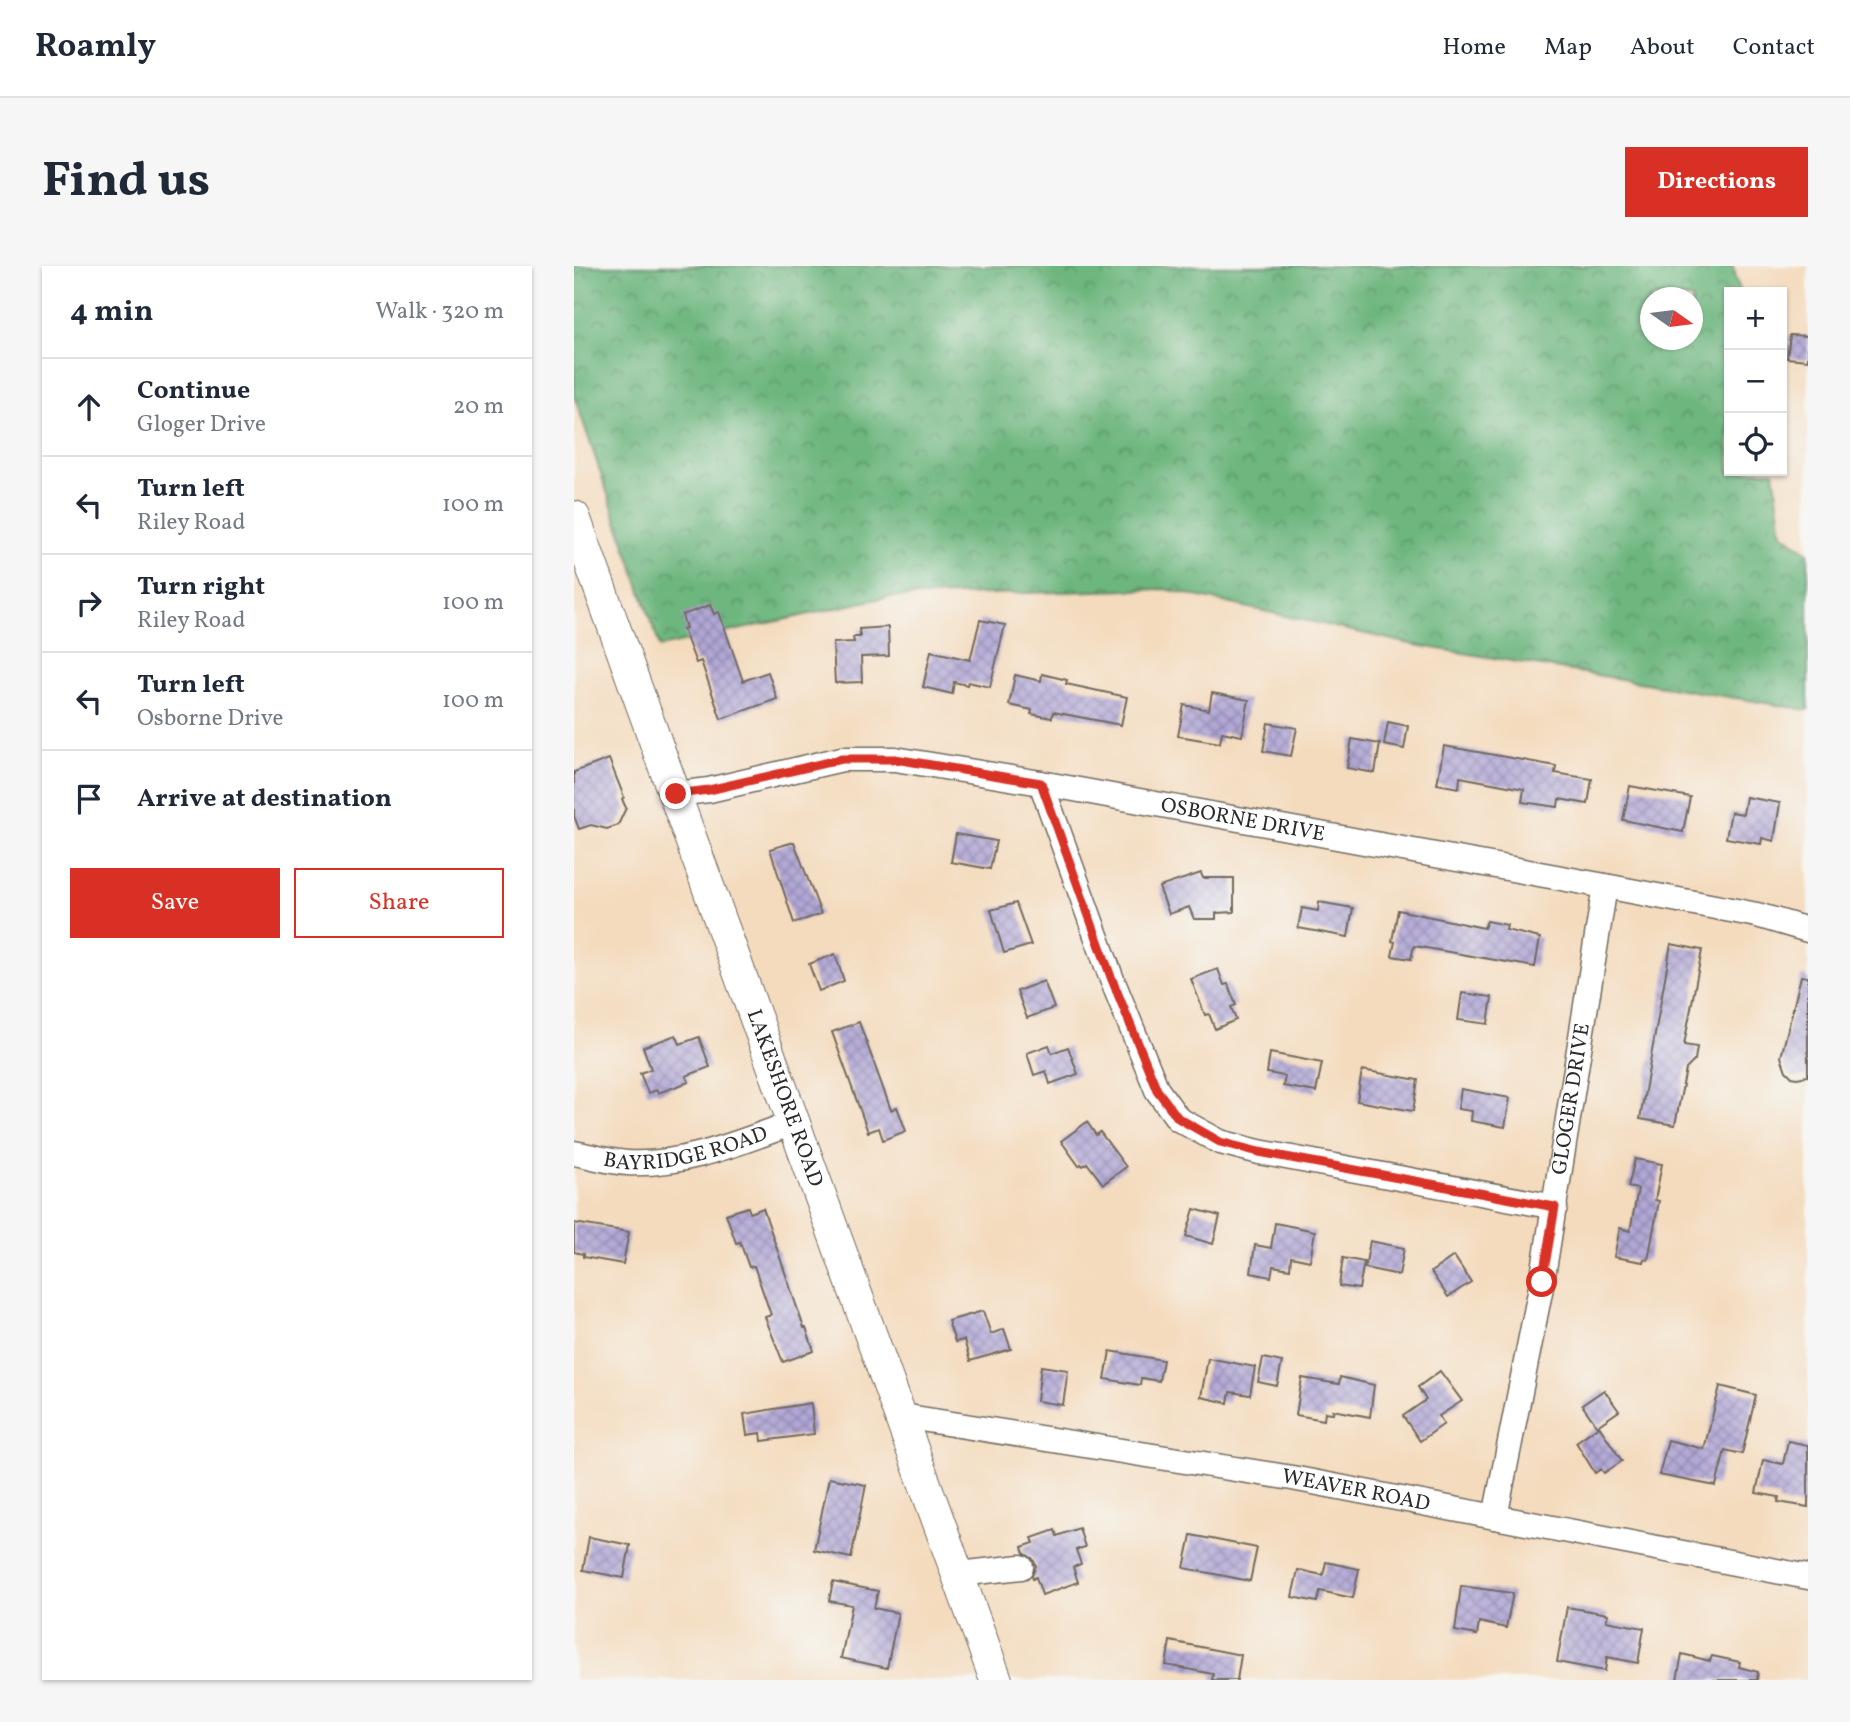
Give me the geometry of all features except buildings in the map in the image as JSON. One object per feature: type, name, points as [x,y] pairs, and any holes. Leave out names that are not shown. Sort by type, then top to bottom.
[{"type":"street","name":"LAKESHORE ROAD","points":[[574,517],[796,1122],[996,1680]]},
{"type":"street","name":"OSBORNE DRIVE","points":[[676,794],[709,790],[842,759],[895,759],[1605,886],[1757,915],[1808,930]]},
{"type":"street","points":[[1041,783],[1116,989],[1157,1090],[1178,1118],[1220,1142],[1259,1152],[1555,1207]]},
{"type":"street","name":"GLOGER DRIVE","points":[[1494,1517],[1542,1282],[1605,886]]},
{"type":"street","name":"BAYRIDGE ROAD","points":[[574,1153],[627,1163],[679,1160],[720,1149],[796,1122]]},
{"type":"street","name":"WEAVER ROAD","points":[[902,1416],[1292,1478],[1808,1577]]},
{"type":"street","points":[[958,1574],[1021,1567]]},
{"type":"green space","points":[[574,266],[1733,266],[1739,287],[1724,287],[1724,476],[1775,476],[1782,533],[1808,552],[1808,710],[1415,645],[1165,589],[887,597],[660,647],[574,395]]},
{"type":"route","points":[[676,794],[709,790],[842,759],[895,759],[1041,783],[1111,977],[1157,1090],[1178,1118],[1220,1142],[1259,1152],[1555,1207],[1542,1282]]}]
